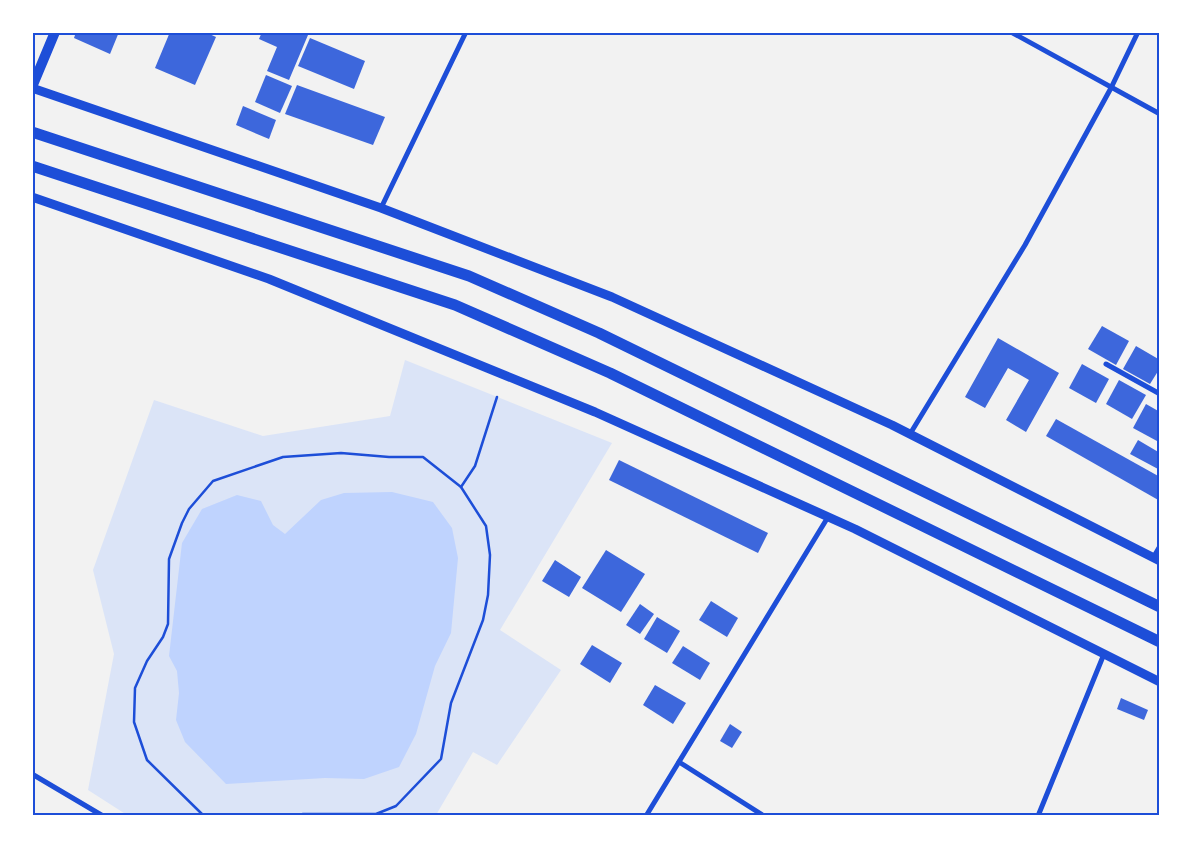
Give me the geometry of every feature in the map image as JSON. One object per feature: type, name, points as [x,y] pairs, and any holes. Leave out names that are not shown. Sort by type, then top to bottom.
[{"type":"highway","points":[[32,132],[469,276],[599,333],[1160,607]]},
{"type":"highway","points":[[32,166],[455,305],[610,373],[1160,642]]},
{"type":"main road","points":[[32,88],[55,32]]},
{"type":"street","points":[[381,208],[466,32]]},
{"type":"street","points":[[1011,32],[1160,114]]},
{"type":"street","points":[[910,434],[1025,245],[1111,88],[1138,32]]},
{"type":"street","points":[[32,88],[381,208],[612,297],[910,434],[1156,560],[1160,546]]},
{"type":"street","points":[[32,197],[269,279],[595,412],[828,517],[1160,682]]},
{"type":"street","points":[[1106,364],[1160,394]]},
{"type":"street","points":[[646,816],[828,517]]},
{"type":"street","points":[[1038,816],[1104,654]]},
{"type":"street","points":[[679,762],[764,816]]},
{"type":"street","points":[[32,774],[103,816]]},
{"type":"path","points":[[461,487],[475,466],[497,398]]},
{"type":"path","points":[[204,816],[147,760],[134,722],[135,688],[147,661],[163,637],[168,624],[169,559],[189,509],[213,482],[283,457],[341,453],[389,457],[423,457],[461,487],[486,526],[490,555],[488,595],[483,620],[451,703],[441,759],[396,806],[376,814],[303,814],[296,816]]},
{"type":"shaded area","points":[[405,360],[612,443],[500,630],[561,670],[497,765],[473,752],[436,815],[127,815],[88,790],[114,654],[93,570],[154,400],[263,436],[390,416]]},
{"type":"water","points":[[392,492],[433,502],[452,528],[458,558],[451,633],[435,666],[416,734],[399,767],[364,779],[325,778],[226,784],[185,742],[176,720],[179,693],[177,671],[169,656],[182,543],[202,509],[237,495],[261,501],[273,525],[285,534],[321,500],[344,493]]},
{"type":"building","points":[[76,32],[119,32],[110,54],[74,38]]},
{"type":"building","points":[[170,32],[205,32],[216,37],[195,85],[155,68]]},
{"type":"building","points":[[262,32],[303,32],[308,35],[289,80],[267,71],[277,47],[259,39]]},
{"type":"building","points":[[310,38],[365,61],[354,89],[298,66]]},
{"type":"building","points":[[266,75],[292,86],[280,113],[255,102]]},
{"type":"building","points":[[297,85],[385,117],[373,145],[285,114]]},
{"type":"building","points":[[243,106],[276,120],[269,139],[236,125]]},
{"type":"building","points":[[1102,326],[1129,341],[1116,365],[1088,349]]},
{"type":"building","points":[[998,338],[1059,373],[1026,432],[1006,420],[1029,380],[1008,368],[985,408],[965,397]]},
{"type":"building","points":[[1136,346],[1160,360],[1160,368],[1150,384],[1123,369]]},
{"type":"building","points":[[1082,364],[1109,379],[1096,403],[1069,388]]},
{"type":"building","points":[[1119,380],[1146,395],[1132,419],[1106,404]]},
{"type":"building","points":[[1146,404],[1160,412],[1160,437],[1157,441],[1133,428]]},
{"type":"building","points":[[1056,419],[1160,477],[1160,501],[1046,436]]},
{"type":"building","points":[[1138,440],[1160,453],[1160,466],[1158,469],[1130,454]]},
{"type":"building","points":[[619,460],[768,533],[758,553],[609,480]]},
{"type":"building","points":[[606,550],[645,574],[621,612],[582,588]]},
{"type":"building","points":[[555,560],[581,577],[569,597],[542,581]]},
{"type":"building","points":[[711,601],[738,618],[727,637],[699,620]]},
{"type":"building","points":[[640,604],[654,614],[640,634],[626,625]]},
{"type":"building","points":[[657,617],[680,631],[667,653],[644,639]]},
{"type":"building","points":[[592,645],[622,663],[610,683],[580,664]]},
{"type":"building","points":[[683,646],[710,663],[700,680],[672,663]]},
{"type":"building","points":[[655,685],[686,703],[673,724],[643,705]]},
{"type":"building","points":[[1121,698],[1148,710],[1144,720],[1117,709]]},
{"type":"building","points":[[730,724],[742,732],[732,748],[720,741]]}]
